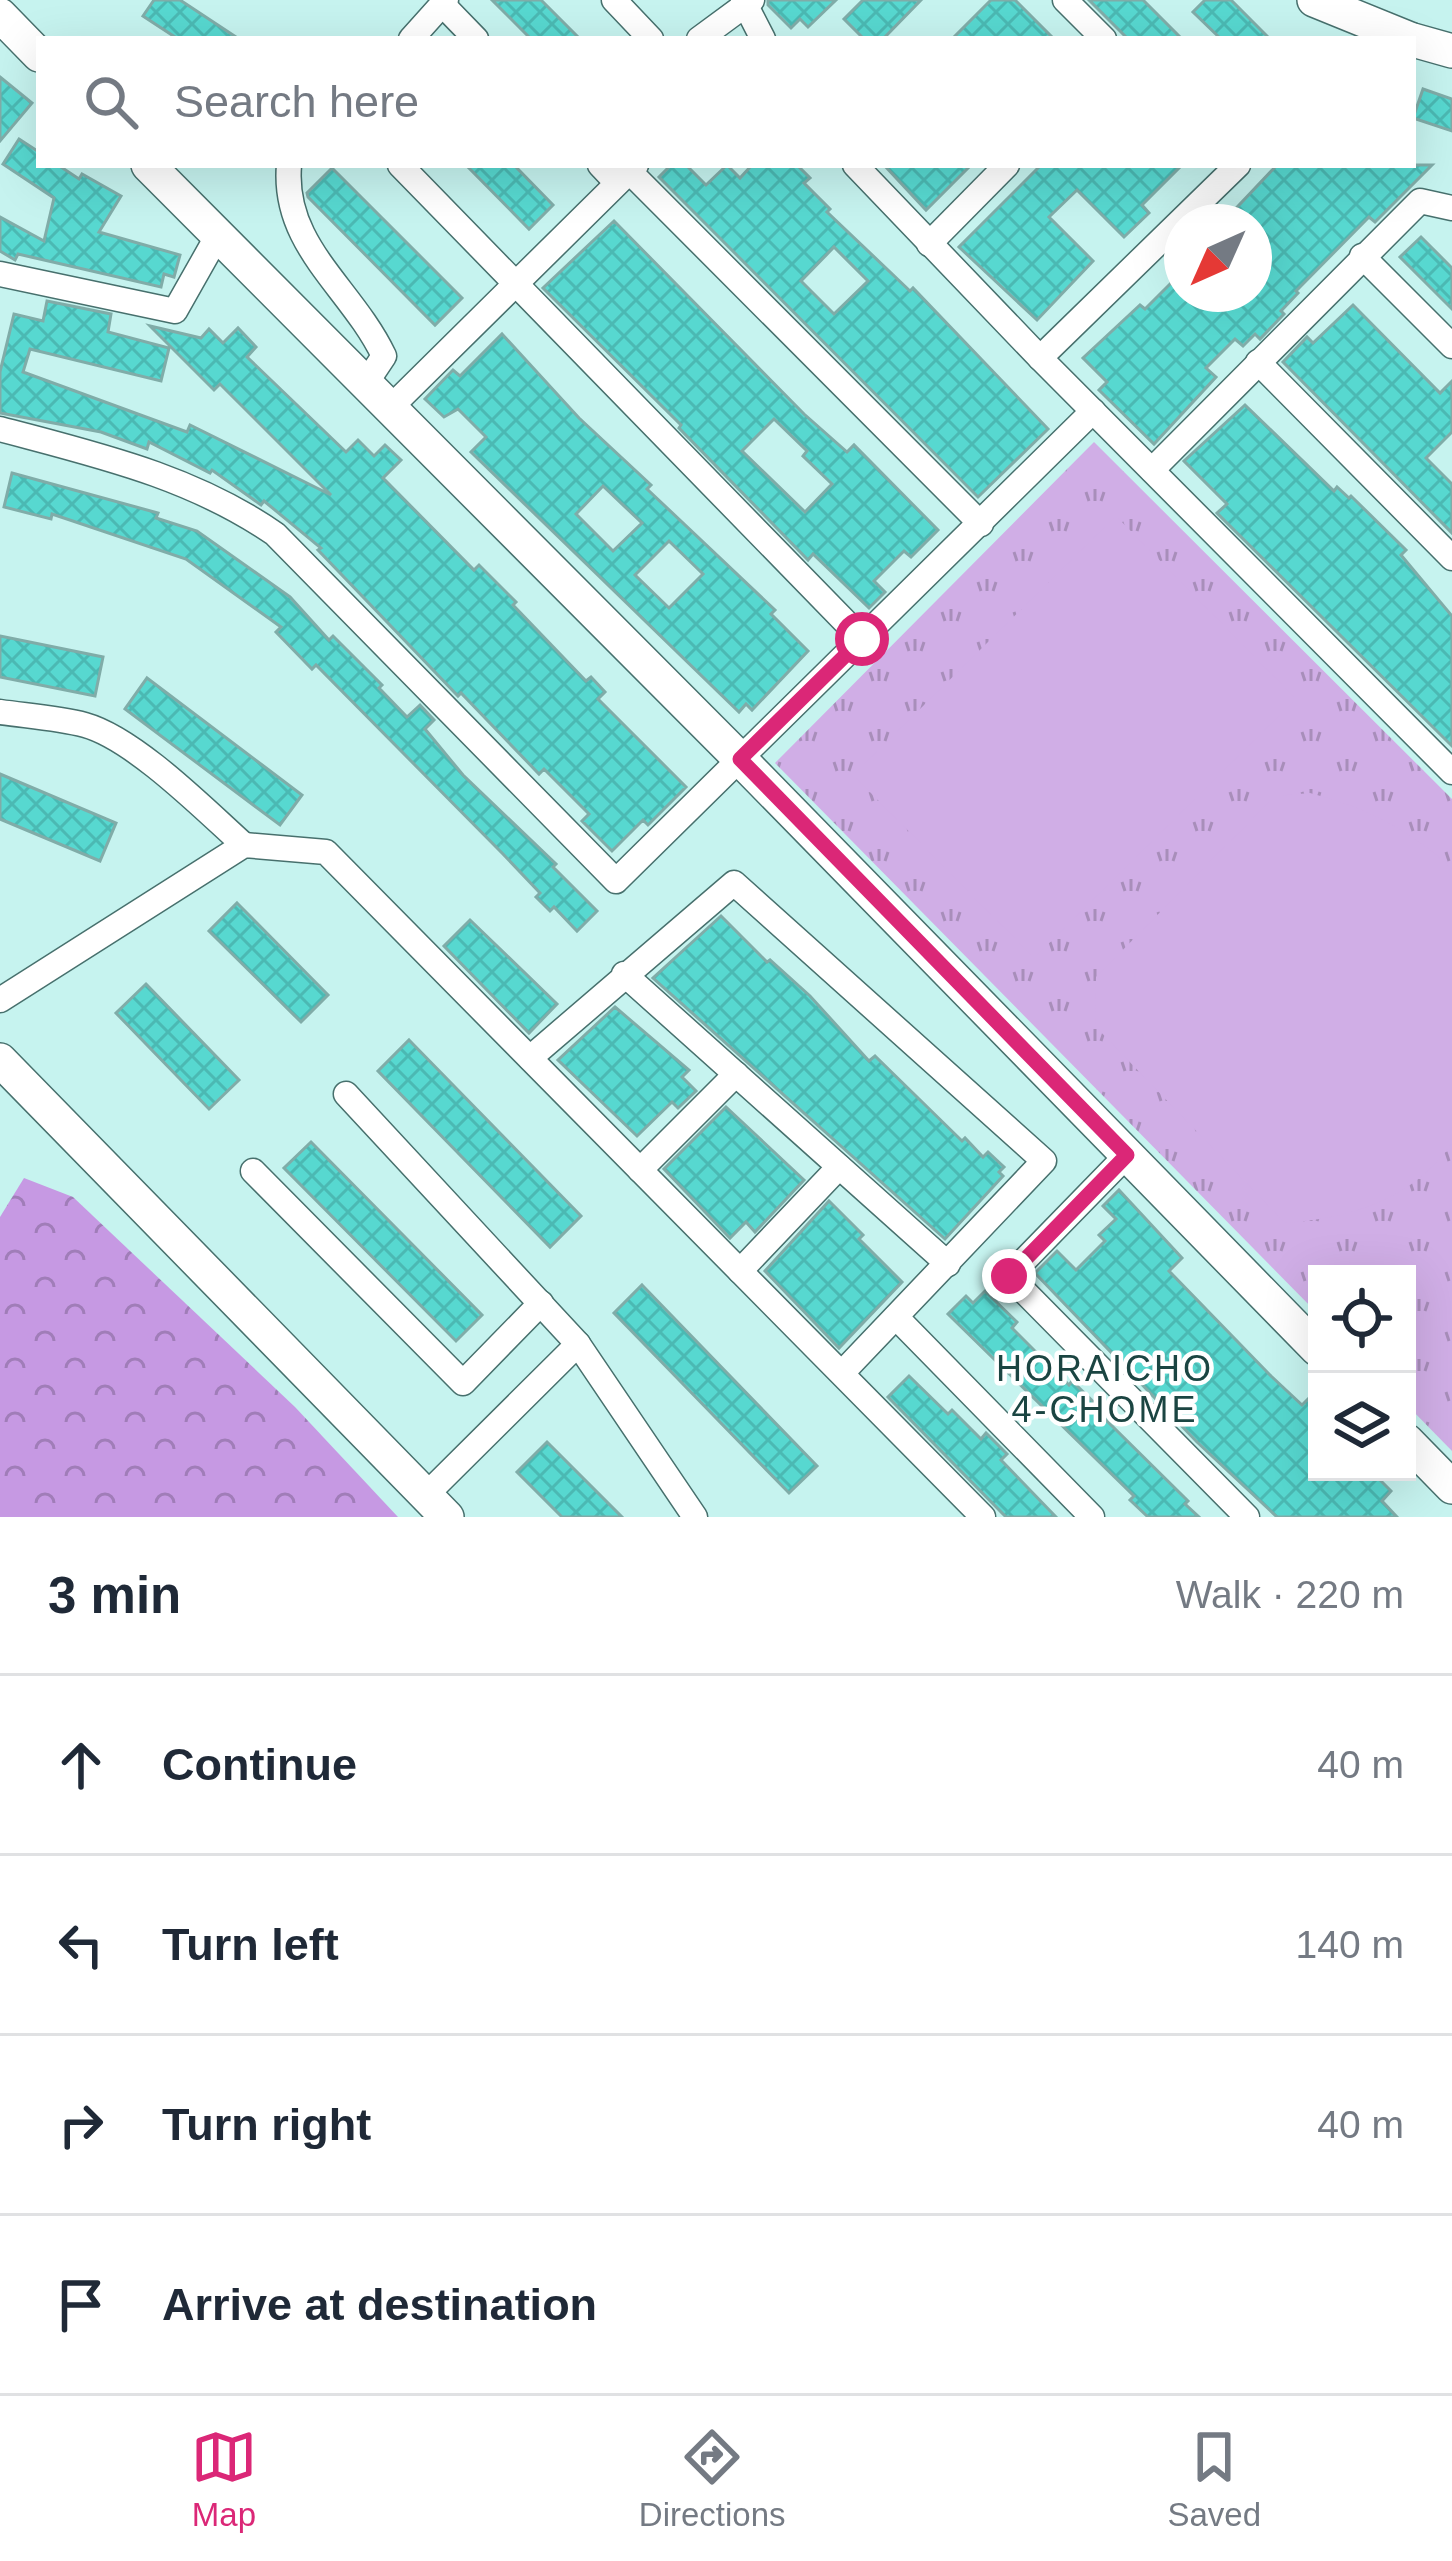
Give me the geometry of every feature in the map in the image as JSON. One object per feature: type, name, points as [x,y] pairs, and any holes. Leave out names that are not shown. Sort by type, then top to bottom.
[{"type":"street","points":[[9,0],[0,11],[36,52]]},
{"type":"street","points":[[614,0],[648,36]]},
{"type":"street","points":[[1065,0],[1101,36]]},
{"type":"street","points":[[1314,0],[1365,32]]},
{"type":"street","points":[[703,36],[747,2],[762,36]]},
{"type":"street","points":[[414,36],[445,3],[473,36]]},
{"type":"street","points":[[1416,40],[1452,51]]},
{"type":"street","points":[[151,168],[740,759],[1308,1340]]},
{"type":"street","points":[[289,168],[286,193],[295,224],[370,327],[384,356],[366,383]]},
{"type":"street","points":[[403,168],[862,639]]},
{"type":"street","points":[[858,168],[1452,772]]},
{"type":"street","points":[[929,244],[1004,168]]},
{"type":"street","points":[[1040,358],[1235,168]]},
{"type":"street","points":[[390,408],[621,171],[981,524]]},
{"type":"street","points":[[1152,470],[1420,201],[1452,208]]},
{"type":"street","points":[[0,274],[175,311],[218,235]]},
{"type":"street","points":[[1362,256],[1452,346]]},
{"type":"street","points":[[1258,362],[1452,558]]},
{"type":"street","points":[[0,429],[140,466],[219,500],[275,534],[616,881],[1093,411]]},
{"type":"street","points":[[0,712],[88,726],[113,738],[176,783],[244,845]]},
{"type":"street","points":[[0,1000],[244,845],[326,852],[983,1517]]},
{"type":"street","points":[[530,1058],[734,883],[1044,1161],[842,1373]]},
{"type":"street","points":[[624,974],[948,1264]]},
{"type":"street","points":[[0,1060],[437,1506],[578,1344]]},
{"type":"street","points":[[640,1170],[736,1074]]},
{"type":"street","points":[[346,1094],[578,1344],[695,1517]]},
{"type":"street","points":[[1127,1155],[1009,1276],[1247,1517]]},
{"type":"street","points":[[740,1271],[838,1166]]},
{"type":"street","points":[[253,1171],[463,1383],[541,1303]]},
{"type":"street","points":[[896,1317],[1092,1517]]},
{"type":"street","points":[[1416,1450],[1452,1487]]},
{"type":"green space","points":[[1094,442],[1452,799],[1452,1451],[1416,1414],[1416,1265],[1308,1265],[1308,1304],[775,763]]},
{"type":"green space","points":[[1116,516],[1296,699],[1034,958],[853,775]]},
{"type":"green space","points":[[1310,793],[1386,822],[1452,869],[1452,1143],[1419,1179],[1399,1192],[1356,1211],[1285,1223],[1095,1026],[1096,977],[1275,796]]},
{"type":"green space","points":[[24,1178],[73,1197],[295,1407],[398,1517],[0,1517],[0,1217]]},
{"type":"building","points":[[154,0],[180,0],[234,36],[173,36],[143,16]]},
{"type":"building","points":[[492,0],[541,0],[577,36],[528,36]]},
{"type":"building","points":[[768,0],[836,0],[808,27],[800,19],[791,28]]},
{"type":"building","points":[[863,0],[921,0],[886,36],[861,36],[844,19]]},
{"type":"building","points":[[991,0],[1015,0],[1051,36],[955,36]]},
{"type":"building","points":[[1089,0],[1143,0],[1179,36],[1125,36]]},
{"type":"building","points":[[1205,0],[1231,0],[1267,36],[1218,36],[1193,12]]},
{"type":"building","points":[[0,77],[32,103],[0,141]]},
{"type":"building","points":[[1423,89],[1452,99],[1452,131],[1416,119]]},
{"type":"building","points":[[19,139],[36,150],[36,168],[62,168],[79,179],[82,174],[121,196],[99,232],[180,255],[174,277],[164,274],[161,287],[18,254],[15,260],[0,251],[0,217],[44,241],[54,198],[3,164]]},
{"type":"building","points":[[1432,165],[1375,222],[1369,217],[1296,291],[1281,311],[1284,314],[1260,339],[1255,334],[1243,346],[1235,339],[1206,368],[1216,377],[1154,444],[1099,390],[1107,382],[1083,358],[1140,305],[1145,309],[1164,290],[1164,312],[1272,312],[1272,204],[1240,204],[1274,168]]},
{"type":"building","points":[[332,168],[462,298],[435,325],[308,197]]},
{"type":"building","points":[[469,168],[517,168],[553,205],[529,229]]},
{"type":"building","points":[[668,168],[689,168],[706,185],[724,168],[740,178],[749,168],[800,168],[810,178],[804,183],[830,209],[827,212],[910,291],[913,288],[1048,429],[978,497],[659,177]],"holes":[[[834,247],[868,281],[834,314],[801,281]]]},
{"type":"building","points":[[887,168],[968,168],[926,210]]},
{"type":"building","points":[[1038,168],[1179,168],[1142,205],[1149,213],[1124,237],[1077,190],[1049,217],[1093,261],[1037,320],[959,247]]},
{"type":"building","points":[[614,221],[804,414],[847,452],[854,445],[938,530],[911,557],[904,551],[874,581],[885,592],[869,608],[813,554],[808,560],[543,288]],"holes":[[[774,419],[807,451],[803,456],[832,484],[805,512],[742,451]]]},
{"type":"building","points":[[1421,237],[1452,268],[1452,309],[1400,257]]},
{"type":"building","points":[[47,301],[111,314],[108,332],[169,348],[161,381],[30,349],[23,372],[187,432],[190,425],[331,495],[220,384],[214,390],[150,326],[201,338],[209,329],[223,343],[238,328],[256,347],[247,357],[346,452],[358,440],[374,456],[385,445],[401,460],[383,478],[474,570],[479,565],[516,602],[513,605],[586,681],[591,677],[605,692],[598,699],[686,787],[648,825],[643,820],[612,851],[582,821],[589,814],[544,769],[539,774],[461,693],[458,696],[318,550],[321,548],[264,501],[261,505],[212,470],[149,442],[147,449],[101,432],[0,413],[0,372],[14,314],[43,321]]},
{"type":"building","points":[[1353,305],[1440,393],[1452,381],[1452,432],[1426,458],[1452,484],[1452,533],[1283,362],[1307,337],[1313,343]]},
{"type":"building","points":[[502,334],[579,418],[651,485],[647,489],[775,610],[771,614],[808,651],[752,710],[746,704],[739,712],[471,452],[486,437],[458,409],[444,417],[425,399],[453,370],[460,376]],"holes":[[[603,486],[642,523],[613,551],[576,514]],[[669,541],[703,574],[669,608],[635,575]]]},
{"type":"building","points":[[1245,405],[1334,491],[1337,487],[1351,496],[1406,550],[1401,555],[1452,616],[1452,746],[1217,513],[1227,504],[1184,461]]},
{"type":"building","points":[[12,473],[158,513],[156,518],[197,531],[290,597],[329,640],[333,636],[382,685],[379,688],[407,717],[420,705],[434,720],[425,729],[463,775],[556,864],[553,867],[597,911],[577,931],[554,907],[550,911],[536,897],[540,893],[503,854],[316,665],[312,669],[276,632],[281,627],[186,559],[52,514],[51,519],[4,507]]},
{"type":"building","points":[[0,636],[103,657],[95,696],[0,677]]},
{"type":"building","points":[[147,678],[302,795],[280,825],[125,709]]},
{"type":"building","points":[[0,774],[116,823],[100,861],[0,819]]},
{"type":"building","points":[[237,903],[328,995],[301,1022],[209,931]]},
{"type":"building","points":[[721,916],[810,996],[869,1061],[875,1056],[962,1141],[965,1138],[983,1157],[988,1152],[1004,1167],[999,1172],[1003,1176],[945,1239],[653,978]]},
{"type":"building","points":[[470,920],[557,1004],[529,1033],[444,946]]},
{"type":"building","points":[[146,984],[239,1080],[209,1109],[116,1013]]},
{"type":"building","points":[[615,1007],[689,1070],[682,1077],[696,1091],[678,1108],[672,1102],[637,1136],[558,1060]]},
{"type":"building","points":[[409,1040],[581,1216],[550,1247],[378,1071]]},
{"type":"building","points":[[726,1107],[804,1180],[755,1232],[746,1222],[730,1238],[664,1169]]},
{"type":"building","points":[[311,1142],[482,1315],[456,1341],[284,1168]]},
{"type":"building","points":[[1119,1190],[1182,1258],[1169,1271],[1302,1405],[1308,1399],[1308,1481],[1381,1481],[1391,1491],[1382,1501],[1397,1517],[1277,1517],[1197,1442],[1035,1273],[1057,1251],[1076,1270],[1105,1241],[1099,1235],[1116,1219],[1103,1206]]},
{"type":"building","points":[[829,1201],[902,1282],[839,1348],[765,1271]]},
{"type":"building","points":[[642,1285],[817,1466],[789,1493],[614,1313]]},
{"type":"building","points":[[985,1291],[1017,1322],[1012,1328],[1106,1414],[1103,1417],[1199,1517],[1148,1517],[1130,1500],[1134,1496],[948,1314],[966,1296],[973,1303]]},
{"type":"building","points":[[909,1376],[981,1439],[986,1433],[1007,1454],[1001,1460],[1056,1517],[1006,1517],[888,1397]]},
{"type":"building","points":[[547,1442],[622,1517],[562,1517],[517,1472]]},
{"type":"district","name":"HORAICHO 4-CHOME","points":[[1105,1388]]},
{"type":"route","points":[[862,639],[740,759],[1127,1155],[1009,1276]]}]
